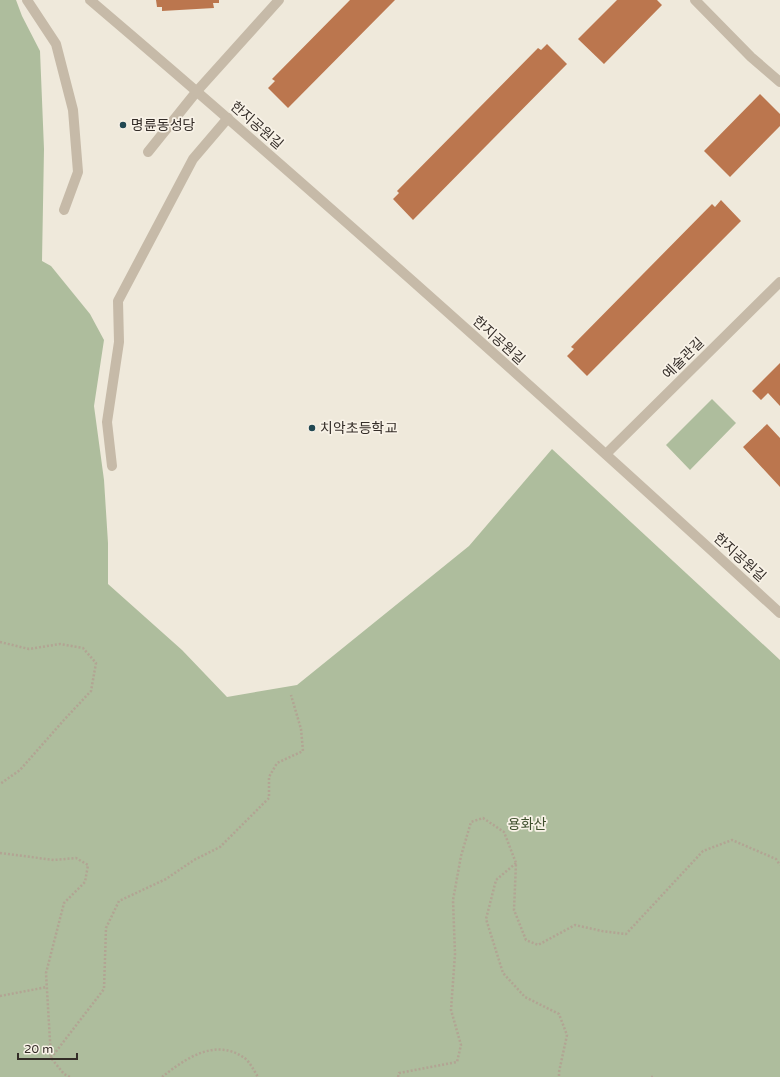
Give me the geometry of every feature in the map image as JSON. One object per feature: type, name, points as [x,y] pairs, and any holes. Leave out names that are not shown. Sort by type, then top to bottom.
[{"type":"street","points":[[27,0],[56,44],[73,110],[78,172],[64,210]]},
{"type":"street","name":"한지공원길","points":[[90,0],[228,118],[606,454],[780,613]]},
{"type":"street","points":[[148,152],[197,91],[279,0]]},
{"type":"street","points":[[695,0],[751,56],[780,82]]},
{"type":"street","points":[[112,466],[107,422],[119,342],[118,301],[193,159],[228,118]]},
{"type":"street","name":"예술관길","points":[[606,454],[780,282]]},
{"type":"path","points":[[0,642],[29,649],[60,644],[83,648],[96,663],[91,690],[20,770],[0,784]]},
{"type":"path","points":[[51,1058],[104,989],[106,928],[119,901],[166,879],[194,860],[220,847],[269,798],[269,777],[277,763],[303,751],[301,729],[291,696]]},
{"type":"path","points":[[398,1077],[399,1073],[457,1062],[461,1045],[451,1010],[456,954],[453,900],[461,856],[471,822],[483,818],[504,832],[516,863],[514,910],[526,940],[538,946],[575,925],[602,931],[626,934],[704,851],[732,840],[776,859],[780,865]]},
{"type":"path","points":[[0,853],[54,860],[76,858],[88,865],[85,882],[64,903],[46,973],[51,1058],[64,1074],[70,1077]]},
{"type":"path","points":[[516,863],[496,880],[486,919],[503,974],[525,996],[559,1014],[567,1035],[559,1077]]},
{"type":"path","points":[[0,996],[47,987]]},
{"type":"path","points":[[162,1077],[183,1061],[203,1051],[226,1050],[244,1057],[258,1077]]},
{"type":"green space","name":"용화산","points":[[0,0],[16,0],[22,16],[40,51],[44,149],[42,261],[51,266],[90,314],[104,340],[94,406],[104,480],[108,543],[108,584],[182,650],[227,697],[297,685],[469,546],[552,449],[780,660],[780,1077],[0,1077]]},
{"type":"green space","points":[[712,399],[736,423],[690,470],[666,445]]},
{"type":"building","points":[[156,0],[219,0],[219,3],[213,3],[214,8],[162,11],[162,7],[157,7]]},
{"type":"building","points":[[350,0],[395,0],[288,108],[268,88],[275,81],[272,79]]},
{"type":"building","points":[[617,0],[657,0],[662,5],[604,64],[578,39]]},
{"type":"building","points":[[547,44],[567,64],[413,220],[393,199],[399,193],[397,191],[538,48],[541,50]]},
{"type":"building","points":[[760,94],[780,114],[780,126],[730,177],[704,151]]},
{"type":"building","points":[[721,200],[741,221],[587,376],[567,356],[574,349],[571,347],[712,204],[715,207]]},
{"type":"building","points":[[780,363],[780,406],[768,393],[761,400],[752,391]]},
{"type":"building","points":[[767,424],[780,438],[780,487],[743,447]]},
{"type":"place","name":"명륜동성당","points":[[123,125]]},
{"type":"place","name":"치악초등학교","points":[[312,428]]}]
